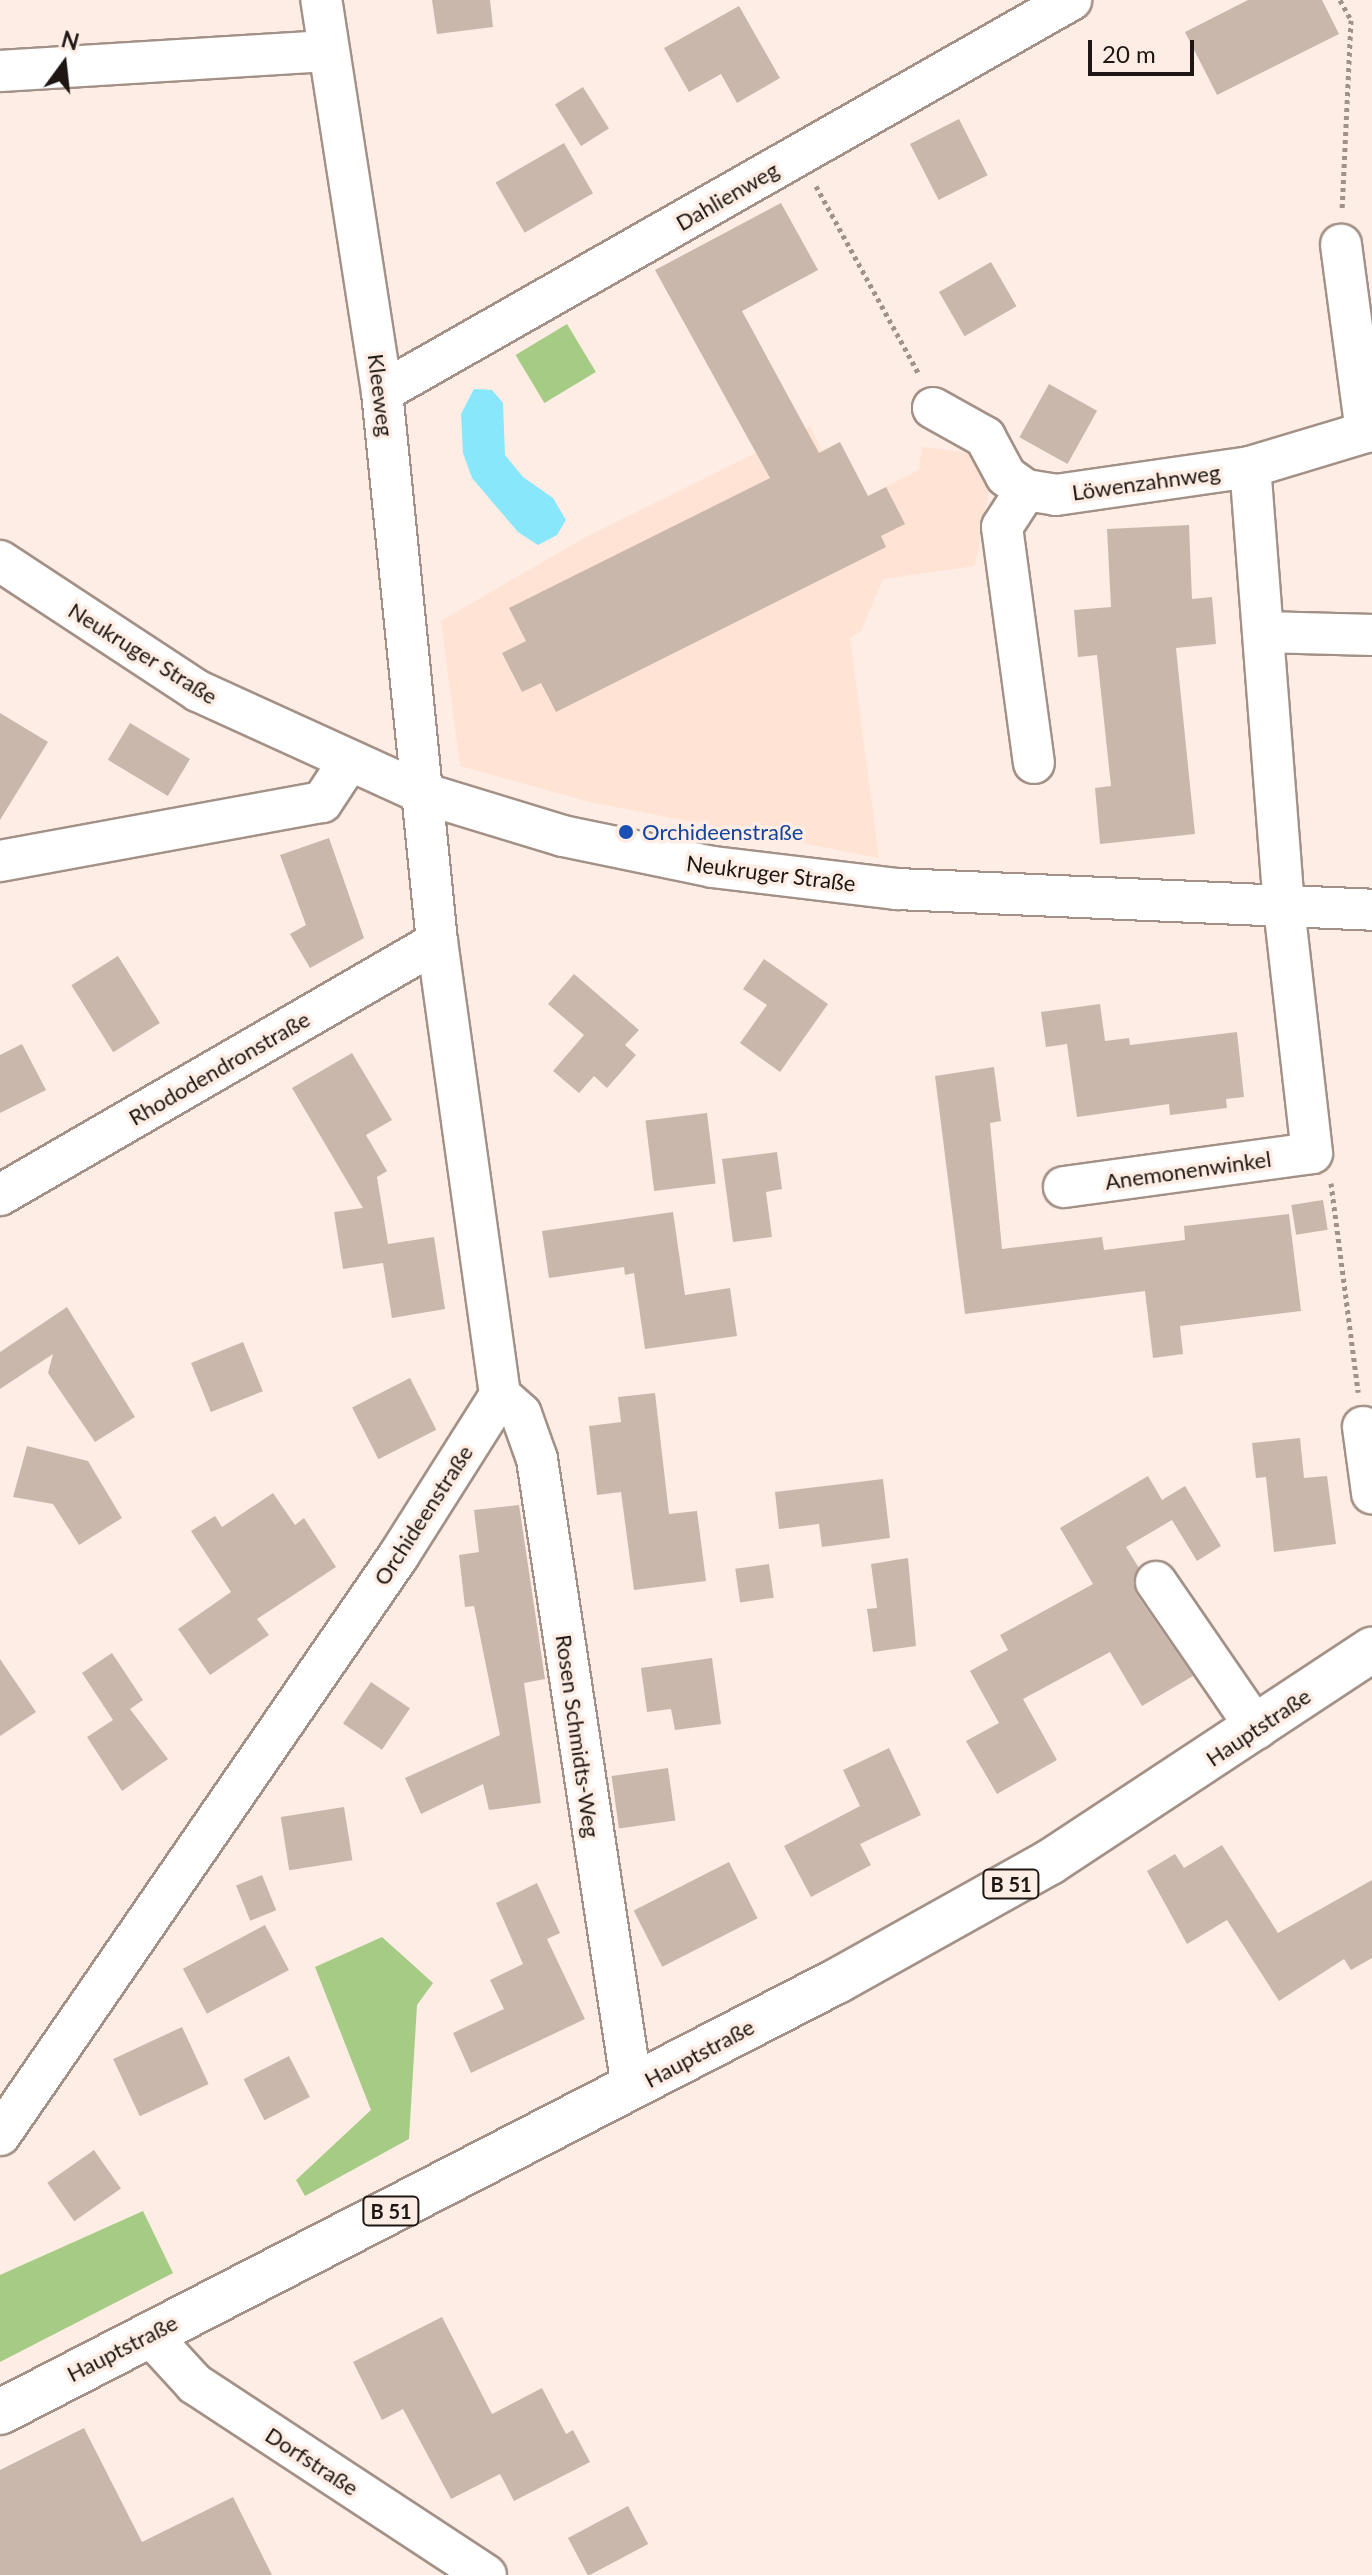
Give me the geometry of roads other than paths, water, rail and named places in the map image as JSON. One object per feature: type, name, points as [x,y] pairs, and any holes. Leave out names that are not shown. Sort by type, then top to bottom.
[{"type":"main road","name":"Hauptstraße","points":[[0,2412],[632,2088],[1050,1862],[1257,1729],[1372,1650]]},
{"type":"street","name":"Kleeweg","points":[[321,0],[382,392],[422,793]]},
{"type":"street","name":"Dahlienweg","points":[[382,392],[1071,0]]},
{"type":"street","points":[[0,71],[327,51]]},
{"type":"street","points":[[1341,245],[1367,410]]},
{"type":"street","points":[[933,408],[985,437],[1006,476],[1026,490],[1002,527],[1034,763]]},
{"type":"street","name":"Löwenzahnweg","points":[[1026,490],[1056,495],[1250,467],[1367,410]]},
{"type":"street","name":"Löwenzahnweg","points":[[1250,467],[1284,907]]},
{"type":"street","name":"Neukruger Straße","points":[[0,561],[198,691],[422,793],[563,836],[713,867],[897,889],[1372,910]]},
{"type":"street","points":[[1264,632],[1372,635]]},
{"type":"street","points":[[0,861],[322,802],[349,761]]},
{"type":"street","points":[[422,793],[437,942],[500,1395]]},
{"type":"street","name":"Anemonenwinkel","points":[[1064,1187],[1312,1153],[1284,907]]},
{"type":"street","name":"Rhododendronstraße","points":[[0,1195],[437,942]]},
{"type":"street","name":"Rosen Schmidts-Weg","points":[[500,1395],[521,1414],[537,1459],[632,2088]]},
{"type":"street","name":"Orchideenstraße","points":[[0,2135],[399,1555],[500,1395]]},
{"type":"street","points":[[1363,1427],[1372,1493]]},
{"type":"street","points":[[1156,1582],[1257,1729]]},
{"type":"street","name":"Dorfstraße","points":[[149,2334],[195,2384],[486,2575]]},
{"type":"water","points":[[474,389],[492,390],[503,403],[505,455],[523,477],[553,498],[566,520],[557,535],[538,545],[518,532],[472,478],[463,453],[461,414]]},
{"type":"place","name":"Orchideenstraße","points":[[626,832]]}]
